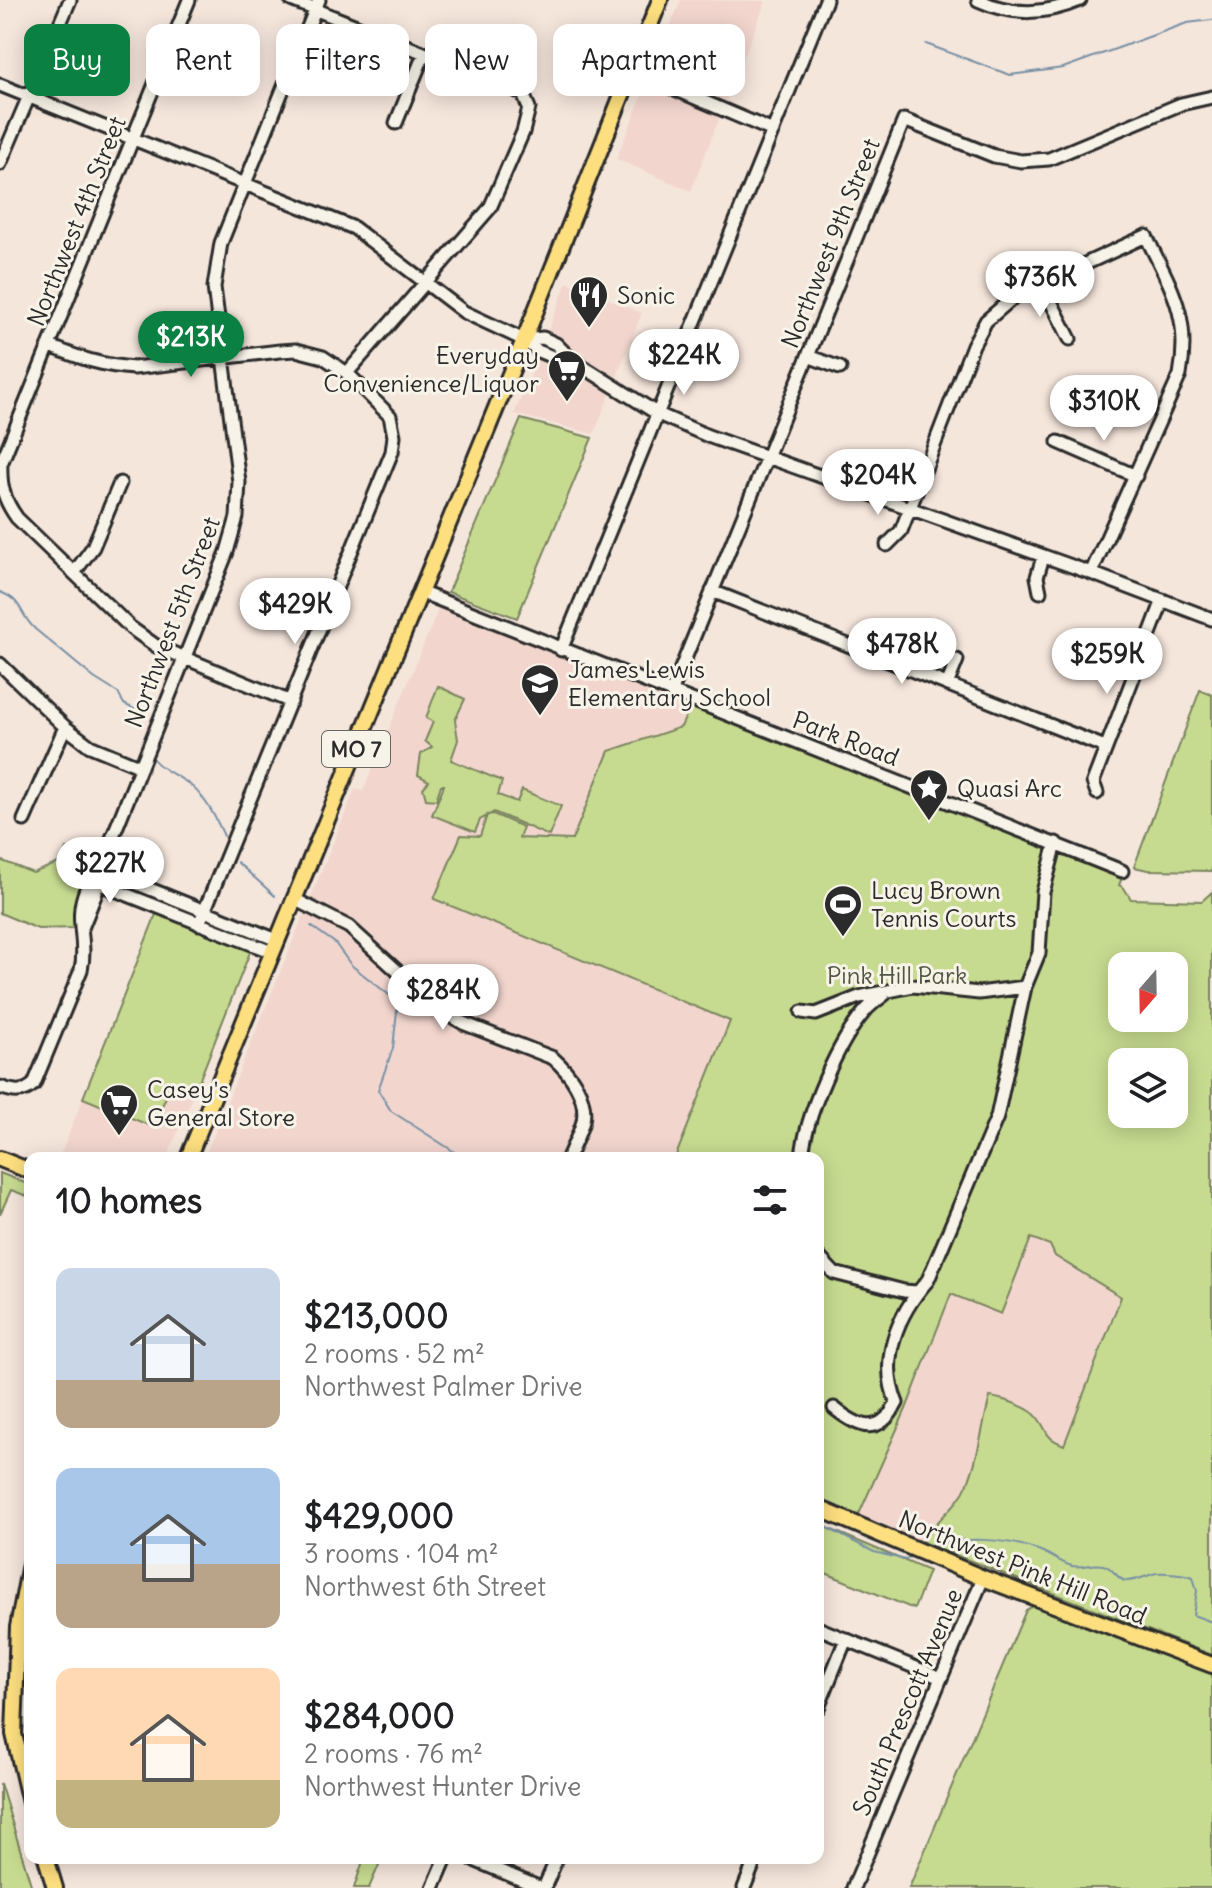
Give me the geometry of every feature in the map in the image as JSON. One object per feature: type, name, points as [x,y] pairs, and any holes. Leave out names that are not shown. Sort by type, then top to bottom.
[{"type":"main road","name":"MO 7","points":[[651,24],[660,0]]},
{"type":"main road","name":"MO 7","points":[[190,1152],[622,96]]},
{"type":"main road","points":[[0,1159],[24,1169]]},
{"type":"main road","name":"Northwest Pink Hill Road","points":[[824,1511],[983,1578],[1212,1665]]},
{"type":"main road","points":[[24,1596],[18,1627],[14,1734],[24,1777]]},
{"type":"main road","points":[[48,1864],[55,1888]]},
{"type":"street","points":[[1,160],[70,0]]},
{"type":"street","name":"Northwest 4th Street","points":[[74,573],[7,505],[0,484],[1,464],[189,0]]},
{"type":"street","points":[[291,0],[317,5],[424,54],[523,94],[529,108],[523,132],[490,208],[347,373]]},
{"type":"street","points":[[561,650],[826,0]]},
{"type":"street","points":[[978,0],[1015,12],[1034,13],[1051,11],[1080,0]]},
{"type":"street","name":"Northwest 5th Street","points":[[0,1087],[13,1092],[28,1090],[34,1084],[81,970],[82,928],[78,920],[86,889],[94,884],[227,552],[237,517],[239,482],[214,287],[217,266],[221,243],[317,5]]},
{"type":"street","points":[[396,123],[424,54]]},
{"type":"street","points":[[0,85],[354,228],[464,312],[524,340],[543,338],[556,344],[571,359],[658,414],[708,436],[1212,619]]},
{"type":"street","points":[[691,96],[773,131]]},
{"type":"street","name":"Northwest 9th Street","points":[[671,693],[904,120],[994,156],[1021,161],[1049,159],[1181,104],[1212,97]]},
{"type":"street","points":[[887,545],[901,531],[978,333],[1015,296],[1146,236],[1178,304],[1185,337],[1180,375],[1091,573]]},
{"type":"street","points":[[1042,284],[1070,339]]},
{"type":"street","points":[[50,346],[87,361],[110,367],[134,368],[296,350],[323,357],[347,373],[390,416],[394,436],[392,452],[199,924]]},
{"type":"street","points":[[808,356],[840,368]]},
{"type":"street","points":[[1058,442],[1136,476]]},
{"type":"street","points":[[120,483],[93,547],[74,573],[131,628],[156,646],[291,702]]},
{"type":"street","points":[[1040,592],[1037,577],[1043,557]]},
{"type":"street","points":[[712,591],[1105,747]]},
{"type":"street","name":"Park Road","points":[[420,592],[1122,871]]},
{"type":"street","points":[[1097,793],[1093,782],[1163,600]]},
{"type":"street","points":[[947,685],[957,660]]},
{"type":"street","points":[[0,664],[65,727],[90,746],[141,767]]},
{"type":"street","points":[[24,820],[65,727]]},
{"type":"street","points":[[834,1408],[865,1427],[881,1424],[891,1415],[897,1403],[888,1376],[889,1356],[895,1335],[917,1292],[928,1280],[997,1117],[1025,987],[1039,953],[1043,892],[1056,843]]},
{"type":"street","points":[[100,869],[205,912],[275,946]]},
{"type":"street","points":[[94,884],[199,924],[275,946]]},
{"type":"street","points":[[294,899],[349,927],[439,1009],[463,1023],[553,1058],[575,1083],[584,1119],[570,1152]]},
{"type":"street","points":[[802,1012],[816,1014],[859,997],[913,986],[979,993],[1025,987]]},
{"type":"street","points":[[802,1152],[817,1100],[839,1052],[866,1011],[885,993]]},
{"type":"street","points":[[824,1262],[834,1273],[917,1292]]},
{"type":"street","name":"South Prescott Avenue","points":[[853,1888],[983,1578]]},
{"type":"street","points":[[824,1630],[941,1678]]},
{"type":"street","points":[[824,1693],[846,1639]]},
{"type":"street","points":[[433,1888],[443,1864]]},
{"type":"street","points":[[484,1864],[543,1888],[554,1864]]},
{"type":"street","points":[[744,1888],[754,1864]]},
{"type":"shaded area","points":[[681,0],[766,1],[745,54],[745,24],[671,24]]},
{"type":"shaded area","points":[[642,96],[676,96],[721,114],[691,191],[616,159]]},
{"type":"shaded area","points":[[706,96],[728,96],[725,104]]},
{"type":"shaded area","points":[[567,282],[642,313],[616,378],[546,336]]},
{"type":"shaded area","points":[[539,356],[578,369],[612,389],[594,434],[514,414]]},
{"type":"shaded area","points":[[440,605],[690,707],[681,727],[609,751],[572,840],[461,835],[730,1021],[677,1152],[206,1152],[355,789],[363,791]]},
{"type":"shaded area","points":[[171,1084],[194,1094],[170,1152],[61,1152],[83,1098],[152,1127]]},
{"type":"shaded area","points":[[1032,1238],[1130,1278],[1011,1581],[856,1521],[951,1293]]},
{"type":"green space","points":[[521,419],[592,438],[517,618],[448,592]]},
{"type":"green space","points":[[438,686],[465,699],[455,720],[458,740],[451,760],[502,781],[498,795],[517,802],[522,790],[561,806],[549,836],[494,812],[480,820],[475,832],[432,815],[444,785],[441,785],[436,800],[426,799],[423,788],[429,781],[418,775],[421,754],[432,747],[425,741],[433,722],[426,718]]},
{"type":"green space","points":[[1200,690],[1212,695],[1212,871],[1134,867]]},
{"type":"green space","name":"Pink Hill Park","points":[[690,707],[1122,878],[1119,885],[1131,899],[1202,901],[1212,892],[1212,1655],[922,1542],[964,1492],[975,1463],[990,1397],[1029,1410],[1050,1437],[1064,1445],[1121,1297],[1055,1256],[1050,1245],[1031,1238],[1001,1314],[951,1294],[906,1409],[856,1521],[824,1507],[824,1152],[677,1152],[730,1021],[434,899],[461,835],[480,836],[487,815],[493,814],[523,827],[519,838],[572,840],[609,751],[681,727]]},
{"type":"green space","points":[[66,849],[95,859],[76,908],[75,928],[38,929],[0,913],[0,860],[33,873],[61,862]]},
{"type":"green space","points":[[157,912],[246,947],[250,952],[194,1094],[171,1085],[153,1127],[83,1098]]},
{"type":"green space","points":[[0,1173],[24,1183],[24,1195],[11,1190],[0,1214]]},
{"type":"green space","points":[[824,1527],[929,1571],[914,1609],[824,1572]]},
{"type":"green space","points":[[1035,1605],[1212,1674],[1212,1888],[909,1888],[1026,1610]]},
{"type":"green space","points":[[0,1783],[32,1888],[0,1888]]},
{"type":"green space","points":[[362,1864],[379,1864],[369,1888],[354,1888]]},
{"type":"waterway","points":[[926,44],[1010,75],[1063,68],[1187,23],[1212,20]]},
{"type":"waterway","points":[[0,592],[17,603],[35,629],[94,678],[118,693],[124,704],[144,714]]},
{"type":"waterway","points":[[154,760],[204,799],[224,836]]},
{"type":"waterway","points":[[237,862],[275,896]]},
{"type":"waterway","points":[[311,926],[335,943],[351,965],[398,1002],[393,1048],[378,1090],[391,1111],[455,1152]]},
{"type":"waterway","points":[[824,1526],[874,1552],[906,1560],[911,1556]]},
{"type":"waterway","points":[[928,1547],[955,1541],[998,1541],[1038,1550],[1072,1566],[1103,1565],[1127,1581],[1157,1573],[1190,1576],[1197,1591],[1193,1615],[1212,1622]]},
{"type":"place","name":"Sonic","points":[[589,329]]},
{"type":"place","name":"Everyday Convenience/Liquor","points":[[567,403]]},
{"type":"place","name":"James Lewis Elementary School","points":[[540,717]]},
{"type":"place","name":"Quasi Arc","points":[[929,822]]},
{"type":"place","name":"Lucy Brown Tennis Courts","points":[[843,938]]},
{"type":"place","name":"Casey's General Store","points":[[119,1137]]}]
